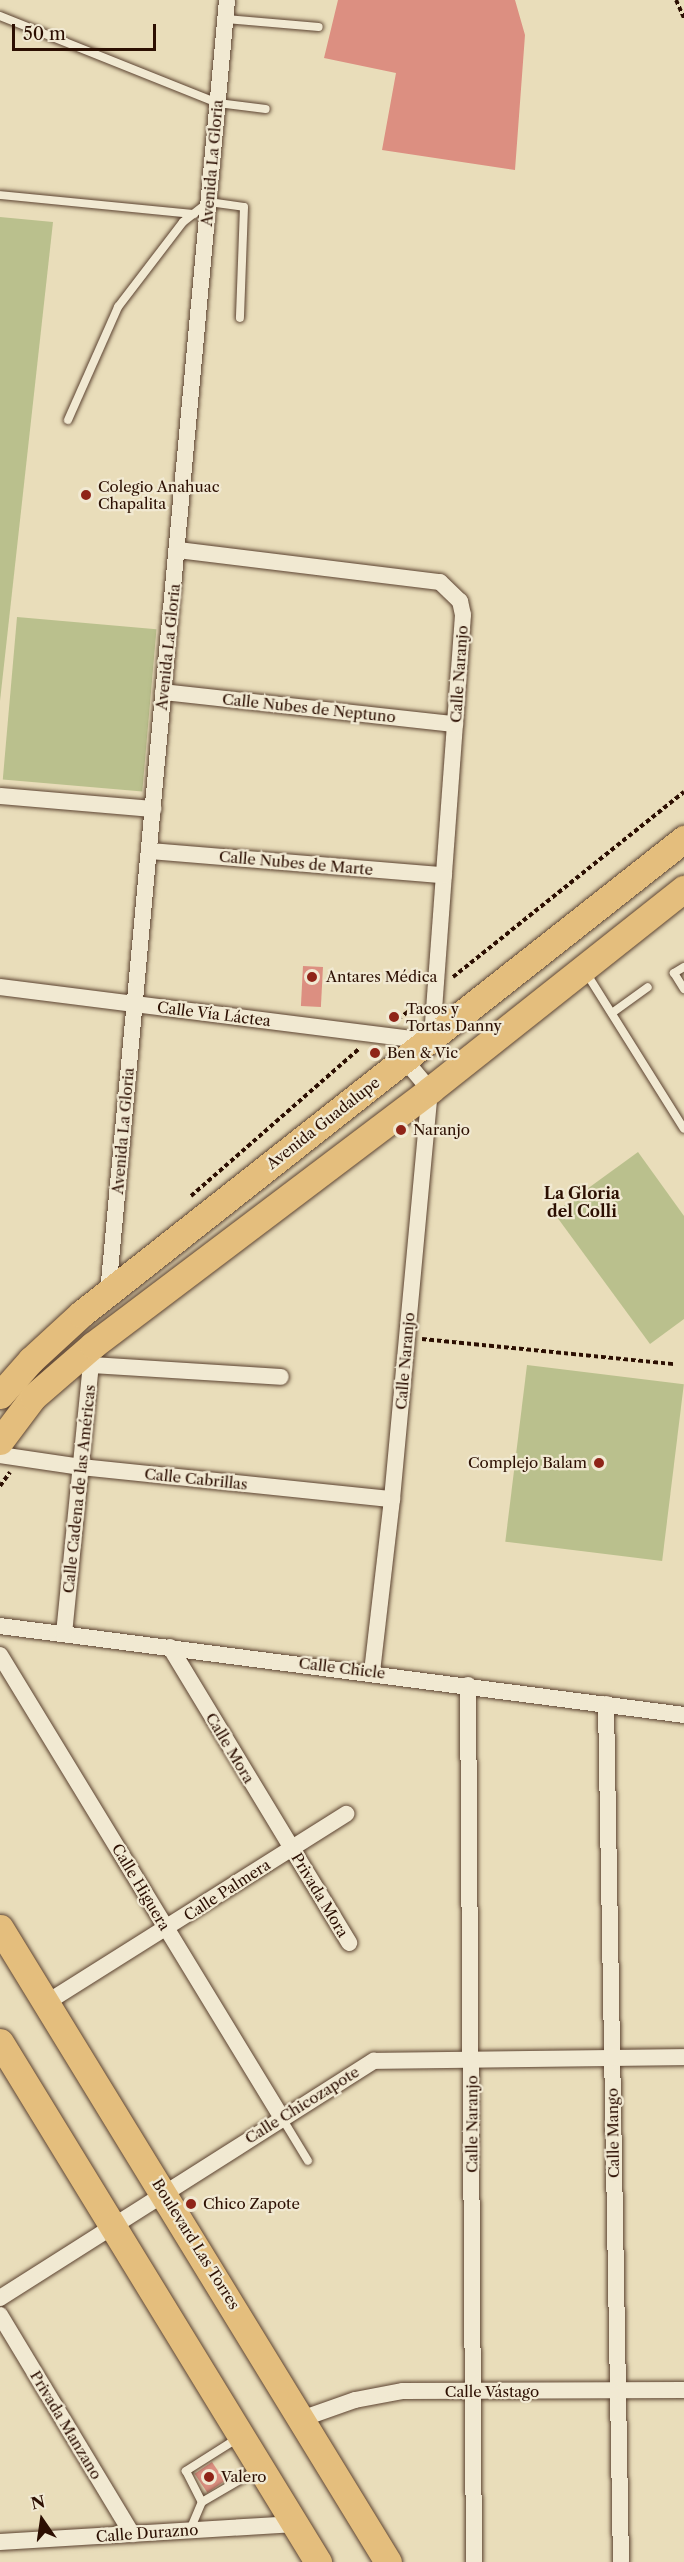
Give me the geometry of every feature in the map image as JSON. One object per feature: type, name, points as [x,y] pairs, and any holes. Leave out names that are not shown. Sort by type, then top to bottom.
[{"type":"main road","name":"Avenida Guadalupe","points":[[0,1395],[31,1360],[108,1293],[684,839]]},
{"type":"main road","points":[[0,1442],[33,1397],[92,1355],[684,889]]},
{"type":"main road","name":"Boulevard Las Torres","points":[[0,1928],[303,2418],[388,2562]]},
{"type":"main road","points":[[0,2042],[318,2562]]},
{"type":"street","name":"Avenida La Gloria","points":[[108,1293],[227,0]]},
{"type":"street","name":"Calle Naranjo","points":[[178,550],[440,582],[455,592],[463,615],[430,1040]]},
{"type":"street","name":"Calle Nubes de Neptuno","points":[[163,692],[455,724]]},
{"type":"street","points":[[0,796],[153,809]]},
{"type":"street","name":"Calle Nubes de Marte","points":[[149,851],[444,875]]},
{"type":"street","name":"Calle Vía Láctea","points":[[0,987],[430,1040]]},
{"type":"street","points":[[405,1059],[430,1090]]},
{"type":"street","name":"Calle Naranjo","points":[[372,1672],[392,1499],[430,1090]]},
{"type":"street","points":[[92,1355],[281,1377]]},
{"type":"street","name":"Calle Cadena de las Américas","points":[[64,1634],[92,1355]]},
{"type":"street","name":"Calle Cabrillas","points":[[0,1455],[81,1467],[392,1499]]},
{"type":"street","name":"Calle Chicle","points":[[0,1626],[372,1672],[684,1715]]},
{"type":"street","name":"Calle Mora","points":[[170,1647],[291,1848]]},
{"type":"street","name":"Calle Higuera","points":[[0,1655],[282,2118]]},
{"type":"street","name":"Calle Naranjo","points":[[468,1685],[474,2562]]},
{"type":"street","name":"Calle Mango","points":[[606,1704],[621,2562]]},
{"type":"street","name":"Calle Palmera","points":[[46,2003],[346,1814]]},
{"type":"street","name":"Privada Mora","points":[[291,1848],[349,1943]]},
{"type":"street","name":"Calle Chicozapote","points":[[0,2298],[374,2061],[684,2057]]},
{"type":"street","name":"Privada Manzano","points":[[0,2315],[132,2534]]},
{"type":"street","name":"Calle Vástago","points":[[303,2418],[379,2394],[684,2390]]},
{"type":"street","name":"Calle Durazno","points":[[0,2542],[295,2524]]},
{"type":"lane","points":[[0,16],[218,103],[266,109]]},
{"type":"lane","points":[[226,19],[319,27]]},
{"type":"lane","points":[[0,195],[194,214]]},
{"type":"lane","points":[[68,420],[117,307],[194,214],[208,202],[244,207],[240,318]]},
{"type":"lane","points":[[684,967],[674,973],[684,989]]},
{"type":"lane","points":[[584,968],[684,1129]]},
{"type":"lane","points":[[612,1013],[648,987]]},
{"type":"lane","points":[[282,2118],[308,2161]]},
{"type":"lane","points":[[202,2502],[186,2471],[241,2436]]},
{"type":"lane","points":[[190,2530],[202,2502],[260,2468]]},
{"type":"path","points":[[676,0],[684,18]]},
{"type":"path","points":[[182,1204],[375,1035],[435,991],[684,792]]},
{"type":"path","points":[[406,1337],[674,1364]]},
{"type":"green space","points":[[0,217],[53,222],[0,701]]},
{"type":"green space","points":[[17,617],[156,629],[142,792],[3,779]]},
{"type":"green space","points":[[638,1152],[684,1216],[684,1319],[650,1344],[554,1213]]},
{"type":"green space","name":"Complejo Balam","points":[[527,1365],[684,1384],[662,1561],[505,1542]]},
{"type":"building","points":[[338,0],[515,0],[525,35],[515,170],[382,150],[396,73],[324,58]]},
{"type":"building","name":"Antares Médica","points":[[303,966],[323,967],[321,1007],[301,1006]]},
{"type":"building","points":[[212,2462],[225,2481],[207,2493],[195,2474]]},
{"type":"place","name":"Colegio Anahuac Chapalita","points":[[86,495]]},
{"type":"place","name":"Antares Médica","points":[[312,977]]},
{"type":"place","name":"Tacos y Tortas Danny","points":[[394,1017]]},
{"type":"place","name":"Ben & Vic","points":[[375,1053]]},
{"type":"place","name":"Naranjo","points":[[401,1130]]},
{"type":"place","name":"Complejo Balam","points":[[599,1463]]},
{"type":"place","name":"Chico Zapote","points":[[191,2204]]},
{"type":"place","name":"Valero","points":[[209,2477]]},
{"type":"district","name":"La Gloria del Colli","points":[[582,1202]]}]
